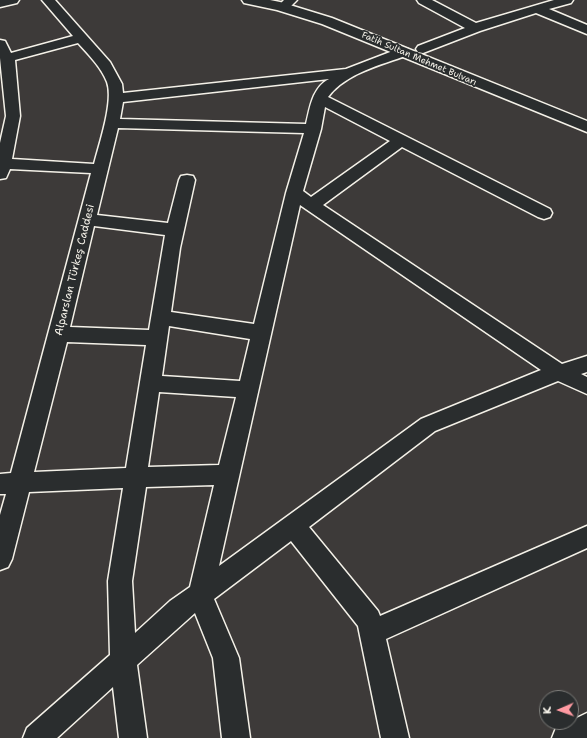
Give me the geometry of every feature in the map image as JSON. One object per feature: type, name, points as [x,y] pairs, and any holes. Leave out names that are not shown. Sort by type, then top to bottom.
[{"type":"main road","name":"Fatih Sultan Mehmet Bulvarı","points":[[249,0],[289,2],[336,14],[587,114]]},
{"type":"main road","name":"Fatih Sultan Mehmet Bulvarı","points":[[289,2],[334,24],[587,127]]},
{"type":"street","points":[[0,3],[13,0]]},
{"type":"street","name":"Alparslan Türkeş Caddesi","points":[[0,559],[10,484],[59,334],[116,106],[115,84],[105,65],[48,0]]},
{"type":"street","points":[[423,0],[475,28]]},
{"type":"street","points":[[423,49],[475,28],[542,5],[567,0]]},
{"type":"street","points":[[542,5],[587,30]]},
{"type":"street","points":[[7,58],[81,38]]},
{"type":"street","points":[[0,44],[7,58],[12,116],[1,166],[101,168]]},
{"type":"street","points":[[236,738],[226,658],[200,594],[294,193],[313,129],[319,98],[330,84],[351,72],[403,52]]},
{"type":"street","points":[[116,98],[351,72]]},
{"type":"street","points":[[319,98],[544,213]]},
{"type":"street","points":[[112,123],[313,129]]},
{"type":"street","points":[[311,204],[401,140]]},
{"type":"street","points":[[133,738],[123,660],[120,581],[171,248],[187,180]]},
{"type":"street","points":[[294,193],[559,372],[587,386]]},
{"type":"street","points":[[88,220],[175,230]]},
{"type":"street","points":[[59,334],[159,328],[261,333]]},
{"type":"street","points":[[37,738],[179,610],[428,425],[559,372],[587,364]]},
{"type":"street","points":[[150,382],[248,390]]},
{"type":"street","points":[[10,484],[136,477],[228,475]]},
{"type":"street","points":[[293,525],[369,620],[395,738]]},
{"type":"street","points":[[372,632],[587,537]]},
{"type":"street","points":[[566,738],[587,727]]}]
